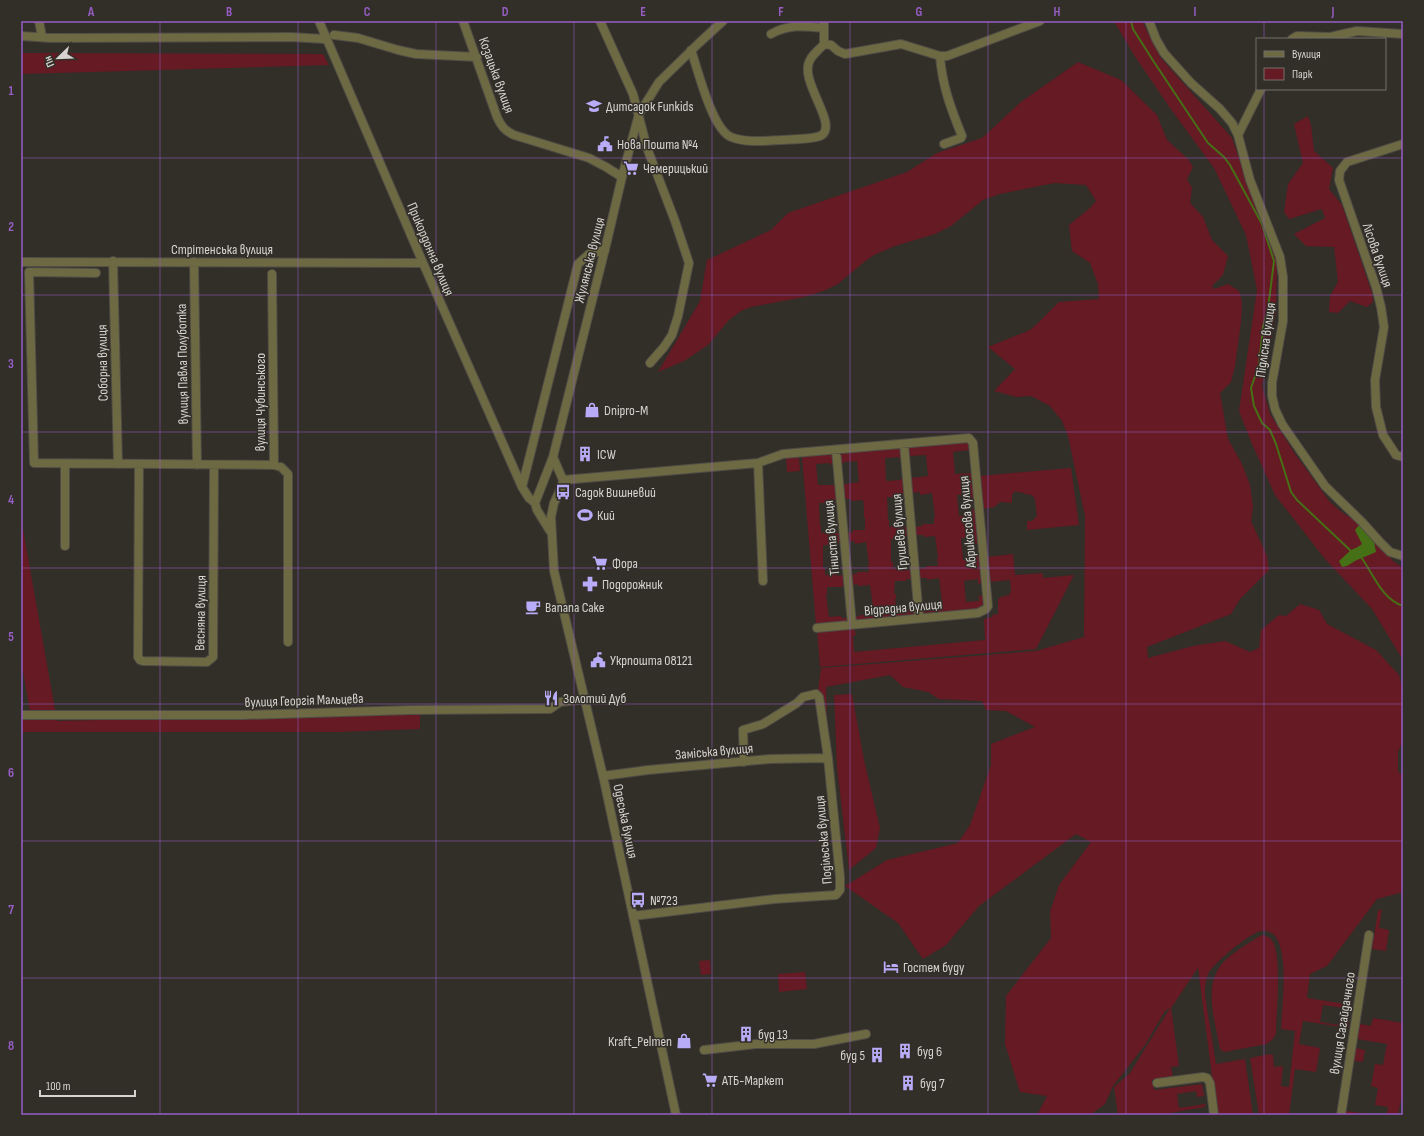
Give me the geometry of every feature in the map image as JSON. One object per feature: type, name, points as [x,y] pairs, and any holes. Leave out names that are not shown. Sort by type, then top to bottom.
[{"type":"street","points":[[39,21],[42,37]]},
{"type":"street","name":"Прикордонна вулиця","points":[[319,21],[423,263],[522,487],[529,498],[535,503],[539,514],[551,532]]},
{"type":"street","name":"Козацька вулиця","points":[[463,21],[497,117],[507,132],[589,158],[606,166],[622,177]]},
{"type":"street","points":[[600,21],[633,94],[647,148],[675,221],[689,263],[678,316],[672,335],[664,347],[650,362]]},
{"type":"street","name":"Жулянська вулиця","points":[[535,503],[553,458],[622,177],[639,114],[659,82],[723,21]]},
{"type":"street","points":[[824,44],[831,44],[838,52],[845,54],[901,44],[940,56],[953,55],[1040,21]]},
{"type":"street","name":"Підлісна вулиця","points":[[1149,21],[1156,39],[1164,53],[1191,83],[1220,109],[1232,123],[1238,135],[1250,180],[1280,257],[1283,277],[1283,321],[1272,383],[1272,396],[1282,424],[1325,486],[1390,552],[1403,556]]},
{"type":"street","points":[[691,50],[713,115],[720,128],[730,136],[743,140],[762,141],[811,138],[821,135],[824,132],[826,121],[814,94],[808,72],[809,61],[824,44],[824,25],[800,26],[779,30],[771,34]]},
{"type":"street","points":[[1294,38],[1297,36],[1330,37],[1357,31],[1403,34]]},
{"type":"street","points":[[334,35],[358,38],[416,54],[477,57]]},
{"type":"street","points":[[21,36],[291,37],[324,39]]},
{"type":"street","points":[[940,56],[945,91],[962,136],[961,138],[944,144]]},
{"type":"street","points":[[1238,135],[1260,90]]},
{"type":"street","name":"Лісова вулиця","points":[[1403,144],[1347,162],[1340,171],[1338,180],[1376,287],[1381,307],[1384,327],[1375,380],[1376,407],[1383,435],[1396,455],[1403,457]]},
{"type":"street","points":[[522,487],[578,264],[589,254],[605,250]]},
{"type":"street","name":"Стрітенська вулиця","points":[[21,262],[423,263]]},
{"type":"street","name":"Соборна вулиця","points":[[113,262],[118,464]]},
{"type":"street","name":"вулиця Павла Полуботка","points":[[194,262],[197,465]]},
{"type":"street","points":[[96,273],[29,272],[34,463],[274,465]]},
{"type":"street","name":"вулиця Чубинського","points":[[272,274],[274,465],[281,467],[288,474],[288,642]]},
{"type":"street","name":"Абрикосова вулиця","points":[[904,444],[969,438],[973,443],[988,606]]},
{"type":"street","points":[[547,475],[555,472],[562,477],[758,463],[783,454],[904,444]]},
{"type":"street","name":"Грушева вулиця","points":[[904,444],[919,618]]},
{"type":"street","name":"Тіниста вулиця","points":[[836,450],[852,624]]},
{"type":"street","points":[[551,532],[551,511],[562,486],[562,477],[553,458]]},
{"type":"street","points":[[758,463],[763,581]]},
{"type":"street","points":[[65,546],[66,464]]},
{"type":"street","name":"Весняна вулиця","points":[[139,464],[138,657],[143,661],[207,662],[213,657],[214,465]]},
{"type":"street","points":[[539,514],[546,514],[551,511]]},
{"type":"street","name":"Одеська вулиця","points":[[551,532],[554,571],[558,590],[586,699],[676,1115]]},
{"type":"street","name":"Відрадна вулиця","points":[[817,628],[978,613],[986,610],[988,606]]},
{"type":"street","name":"Подільська вулиця","points":[[633,916],[775,899],[836,895],[840,890],[828,758],[819,697],[816,694],[803,697],[797,703],[763,724],[743,730],[744,762]]},
{"type":"street","name":"вулиця Георгія Мальцева","points":[[21,716],[242,715],[410,710],[550,709],[560,702],[586,699]]},
{"type":"street","name":"Заміська вулиця","points":[[603,776],[648,770],[770,759],[828,758]]},
{"type":"street","name":"вулиця Сагайдачного","points":[[1341,1115],[1369,935]]},
{"type":"street","points":[[704,1050],[756,1044],[814,1044],[866,1034]]},
{"type":"street","points":[[1157,1083],[1203,1077],[1207,1078],[1210,1083],[1214,1115]]},
{"type":"green space","points":[[1114,21],[1142,21],[1160,57],[1232,138],[1251,192],[1277,257],[1276,312],[1262,386],[1270,414],[1295,454],[1330,502],[1344,514],[1359,522],[1393,561],[1403,568],[1403,660],[1372,609],[1325,559],[1275,495],[1239,411],[1257,290],[1246,235],[1214,168],[1170,108],[1134,55]]},
{"type":"green space","points":[[21,53],[323,54],[329,65],[21,74]]},
{"type":"green space","points":[[1078,62],[1121,80],[1157,115],[1167,140],[1188,159],[1193,167],[1187,179],[1192,188],[1190,203],[1203,217],[1212,240],[1228,256],[1223,275],[1212,286],[1214,289],[1228,284],[1239,291],[1242,302],[1235,366],[1231,382],[1220,393],[1228,439],[1242,464],[1250,485],[1253,507],[1251,521],[1267,556],[1269,570],[1240,599],[1231,614],[1147,647],[1148,658],[1193,646],[1225,641],[1250,652],[1259,648],[1261,630],[1279,615],[1286,616],[1300,604],[1319,610],[1327,624],[1376,650],[1399,675],[1403,692],[1403,740],[1398,752],[1398,771],[1403,777],[1403,892],[1377,899],[1327,966],[1310,974],[1307,998],[1352,1005],[1351,1009],[1323,1005],[1320,1022],[1338,1025],[1339,1021],[1349,1022],[1348,1028],[1303,1021],[1299,1044],[1320,1048],[1316,1072],[1295,1069],[1289,1115],[1259,1115],[1250,1058],[1270,1054],[1273,1055],[1274,1067],[1283,1066],[1281,1086],[1289,1087],[1295,1031],[1281,1029],[1284,981],[1282,955],[1275,936],[1270,932],[1263,931],[1256,933],[1233,948],[1209,972],[1205,987],[1205,996],[1216,1064],[1245,1059],[1253,1115],[1217,1115],[1198,968],[1171,1008],[1179,1066],[1171,1067],[1173,1076],[1152,1080],[1154,1090],[1202,1084],[1204,1096],[1197,1097],[1196,1091],[1177,1094],[1179,1108],[1205,1104],[1205,1107],[1158,1115],[1118,1115],[1114,1087],[1130,1073],[1170,1008],[1165,1011],[1145,1045],[1113,1086],[1105,1104],[1090,1115],[1037,1115],[1047,1096],[1020,1092],[1005,1044],[1006,996],[1051,938],[1050,912],[1059,885],[1091,842],[1076,834],[979,906],[946,945],[923,959],[898,923],[845,886],[887,860],[958,843],[970,825],[991,765],[991,744],[1035,727],[1006,711],[986,710],[982,701],[939,699],[928,692],[903,687],[890,675],[826,687],[827,717],[818,690],[821,668],[1036,651],[1084,637],[1085,516],[1068,436],[1062,421],[1050,406],[1031,396],[1017,397],[994,391],[1015,369],[988,347],[1030,330],[1059,302],[1099,299],[1098,284],[1090,263],[1072,251],[1069,225],[1090,208],[1096,201],[1086,185],[1054,183],[1000,194],[983,200],[951,226],[935,234],[895,246],[874,255],[838,284],[826,290],[804,297],[751,307],[741,311],[729,320],[708,345],[684,361],[658,372],[700,301],[707,260],[771,230],[788,213],[907,172],[937,153],[982,138],[1021,102]]},
{"type":"green space","points":[[1308,116],[1311,125],[1314,151],[1333,168],[1329,189],[1342,205],[1372,293],[1373,302],[1367,307],[1350,301],[1338,313],[1329,312],[1330,296],[1338,282],[1334,247],[1306,246],[1294,234],[1325,218],[1322,209],[1289,219],[1284,212],[1288,184],[1303,163],[1294,124]]},
{"type":"green space","points":[[966,442],[969,443],[969,450],[953,452],[955,474],[972,473],[975,497],[971,499],[970,494],[957,495],[959,516],[972,515],[972,509],[976,511],[979,543],[975,544],[974,537],[961,538],[963,560],[976,559],[975,553],[980,553],[982,583],[978,584],[978,579],[964,581],[966,602],[979,601],[979,596],[983,595],[983,607],[979,610],[924,614],[921,611],[929,610],[929,608],[941,608],[942,601],[939,578],[927,580],[927,578],[919,578],[918,569],[926,568],[926,566],[938,566],[938,558],[935,536],[924,537],[924,535],[916,535],[915,527],[922,526],[923,524],[934,524],[935,516],[932,493],[920,495],[920,492],[911,493],[911,478],[928,476],[926,455],[910,456],[908,449],[910,447]]},
{"type":"green space","points":[[901,448],[901,458],[885,458],[886,481],[901,480],[901,478],[903,478],[905,494],[899,494],[899,497],[887,497],[888,520],[889,527],[901,525],[901,528],[908,527],[909,536],[902,537],[902,539],[891,539],[891,562],[893,562],[893,569],[905,568],[905,570],[912,570],[913,579],[906,579],[906,581],[895,581],[894,594],[896,594],[895,599],[897,611],[909,610],[909,612],[915,612],[915,615],[856,621],[854,617],[860,615],[872,615],[871,608],[873,607],[870,585],[852,585],[850,574],[857,574],[857,572],[869,572],[869,565],[866,542],[855,544],[854,541],[847,542],[846,533],[853,532],[853,530],[865,530],[864,507],[863,500],[851,501],[851,499],[843,499],[842,485],[859,482],[857,461],[844,462],[840,464],[840,455],[842,453]]},
{"type":"green space","points":[[831,454],[833,456],[833,463],[831,465],[830,463],[816,464],[818,485],[836,485],[838,500],[831,500],[831,503],[819,503],[820,526],[821,533],[833,531],[833,533],[840,533],[841,542],[834,543],[834,545],[823,545],[823,568],[825,568],[825,575],[843,575],[844,585],[842,587],[827,587],[826,595],[829,617],[841,616],[841,618],[846,618],[847,620],[846,622],[816,625],[802,457]]},
{"type":"green space","points":[[799,457],[800,471],[787,472],[786,458]]},
{"type":"green space","points":[[1071,468],[1079,525],[1027,530],[1027,521],[1032,521],[1037,516],[1035,499],[1032,495],[1019,492],[1014,492],[1012,495],[1012,503],[1001,502],[995,507],[982,509],[979,476]]},
{"type":"green space","points":[[21,518],[57,721],[420,713],[420,729],[338,732],[21,732],[21,719],[31,718],[21,659]]},
{"type":"green space","points":[[1013,554],[1015,575],[1043,573],[1043,578],[1074,575],[1036,649],[820,667],[817,630],[854,628],[856,635],[853,636],[854,652],[985,640],[984,620],[992,617],[992,615],[998,614],[998,599],[1009,595],[1011,591],[1010,580],[989,582],[987,557]]},
{"type":"green space","points":[[852,694],[864,760],[880,828],[876,848],[849,870],[837,767],[834,695]]},
{"type":"green space","points":[[1382,909],[1379,928],[1389,930],[1386,951],[1372,949],[1378,911]]},
{"type":"green space","points":[[1262,935],[1271,939],[1275,946],[1277,957],[1278,984],[1276,1034],[1267,1044],[1224,1052],[1220,1049],[1212,1008],[1212,987],[1215,977],[1219,968],[1226,959]]},
{"type":"green space","points":[[710,960],[711,974],[701,975],[699,961]]},
{"type":"green space","points":[[805,972],[807,989],[779,992],[778,974]]},
{"type":"green space","points":[[1373,1018],[1403,1023],[1403,1089],[1398,1115],[1387,1115],[1388,1107],[1375,1105],[1378,1088],[1371,1086],[1375,1064],[1383,1065],[1387,1044],[1357,1039],[1360,1024],[1371,1026]]},
{"type":"green space","points":[[1356,1048],[1365,1050],[1363,1062],[1354,1061]]},
{"type":"green space","points":[[1346,1111],[1373,1115],[1345,1115]]},
{"type":"shaded area","points":[[1359,525],[1374,541],[1376,552],[1342,567],[1339,561],[1350,551],[1362,544],[1355,530]]},
{"type":"waterway","points":[[1131,21],[1133,29],[1208,143],[1224,157],[1230,165],[1262,224],[1274,261],[1268,309],[1263,327],[1259,365],[1251,388],[1254,406],[1262,423],[1270,430],[1291,492],[1297,500],[1351,551]]},
{"type":"waterway","points":[[1361,557],[1383,592],[1389,598],[1403,606]]},
{"type":"place","name":"Дитсадок Funkids","points":[[594,106]]},
{"type":"place","name":"Нова Пошта №4","points":[[605,144]]},
{"type":"place","name":"Чемерицький","points":[[631,168]]},
{"type":"place","name":"Dnipro-M","points":[[592,410]]},
{"type":"place","name":"ICW","points":[[585,454]]},
{"type":"place","name":"Садок Вишневий","points":[[563,492]]},
{"type":"place","name":"Кий","points":[[585,515]]},
{"type":"place","name":"Фора","points":[[600,563]]},
{"type":"place","name":"Подорожник","points":[[590,584]]},
{"type":"place","name":"Banana Cake","points":[[533,607]]},
{"type":"place","name":"Укрпошта 08121","points":[[598,660]]},
{"type":"place","name":"Золотий Дуб","points":[[551,698]]},
{"type":"place","name":"№723","points":[[638,900]]},
{"type":"place","name":"Гостем буду","points":[[891,967]]},
{"type":"place","name":"буд 13","points":[[746,1034]]},
{"type":"place","name":"Kraft_Pelmen","points":[[684,1041]]},
{"type":"place","name":"буд 6","points":[[905,1051]]},
{"type":"place","name":"буд 5","points":[[877,1055]]},
{"type":"place","name":"АТБ-Маркет","points":[[710,1080]]},
{"type":"place","name":"буд 7","points":[[908,1083]]}]
